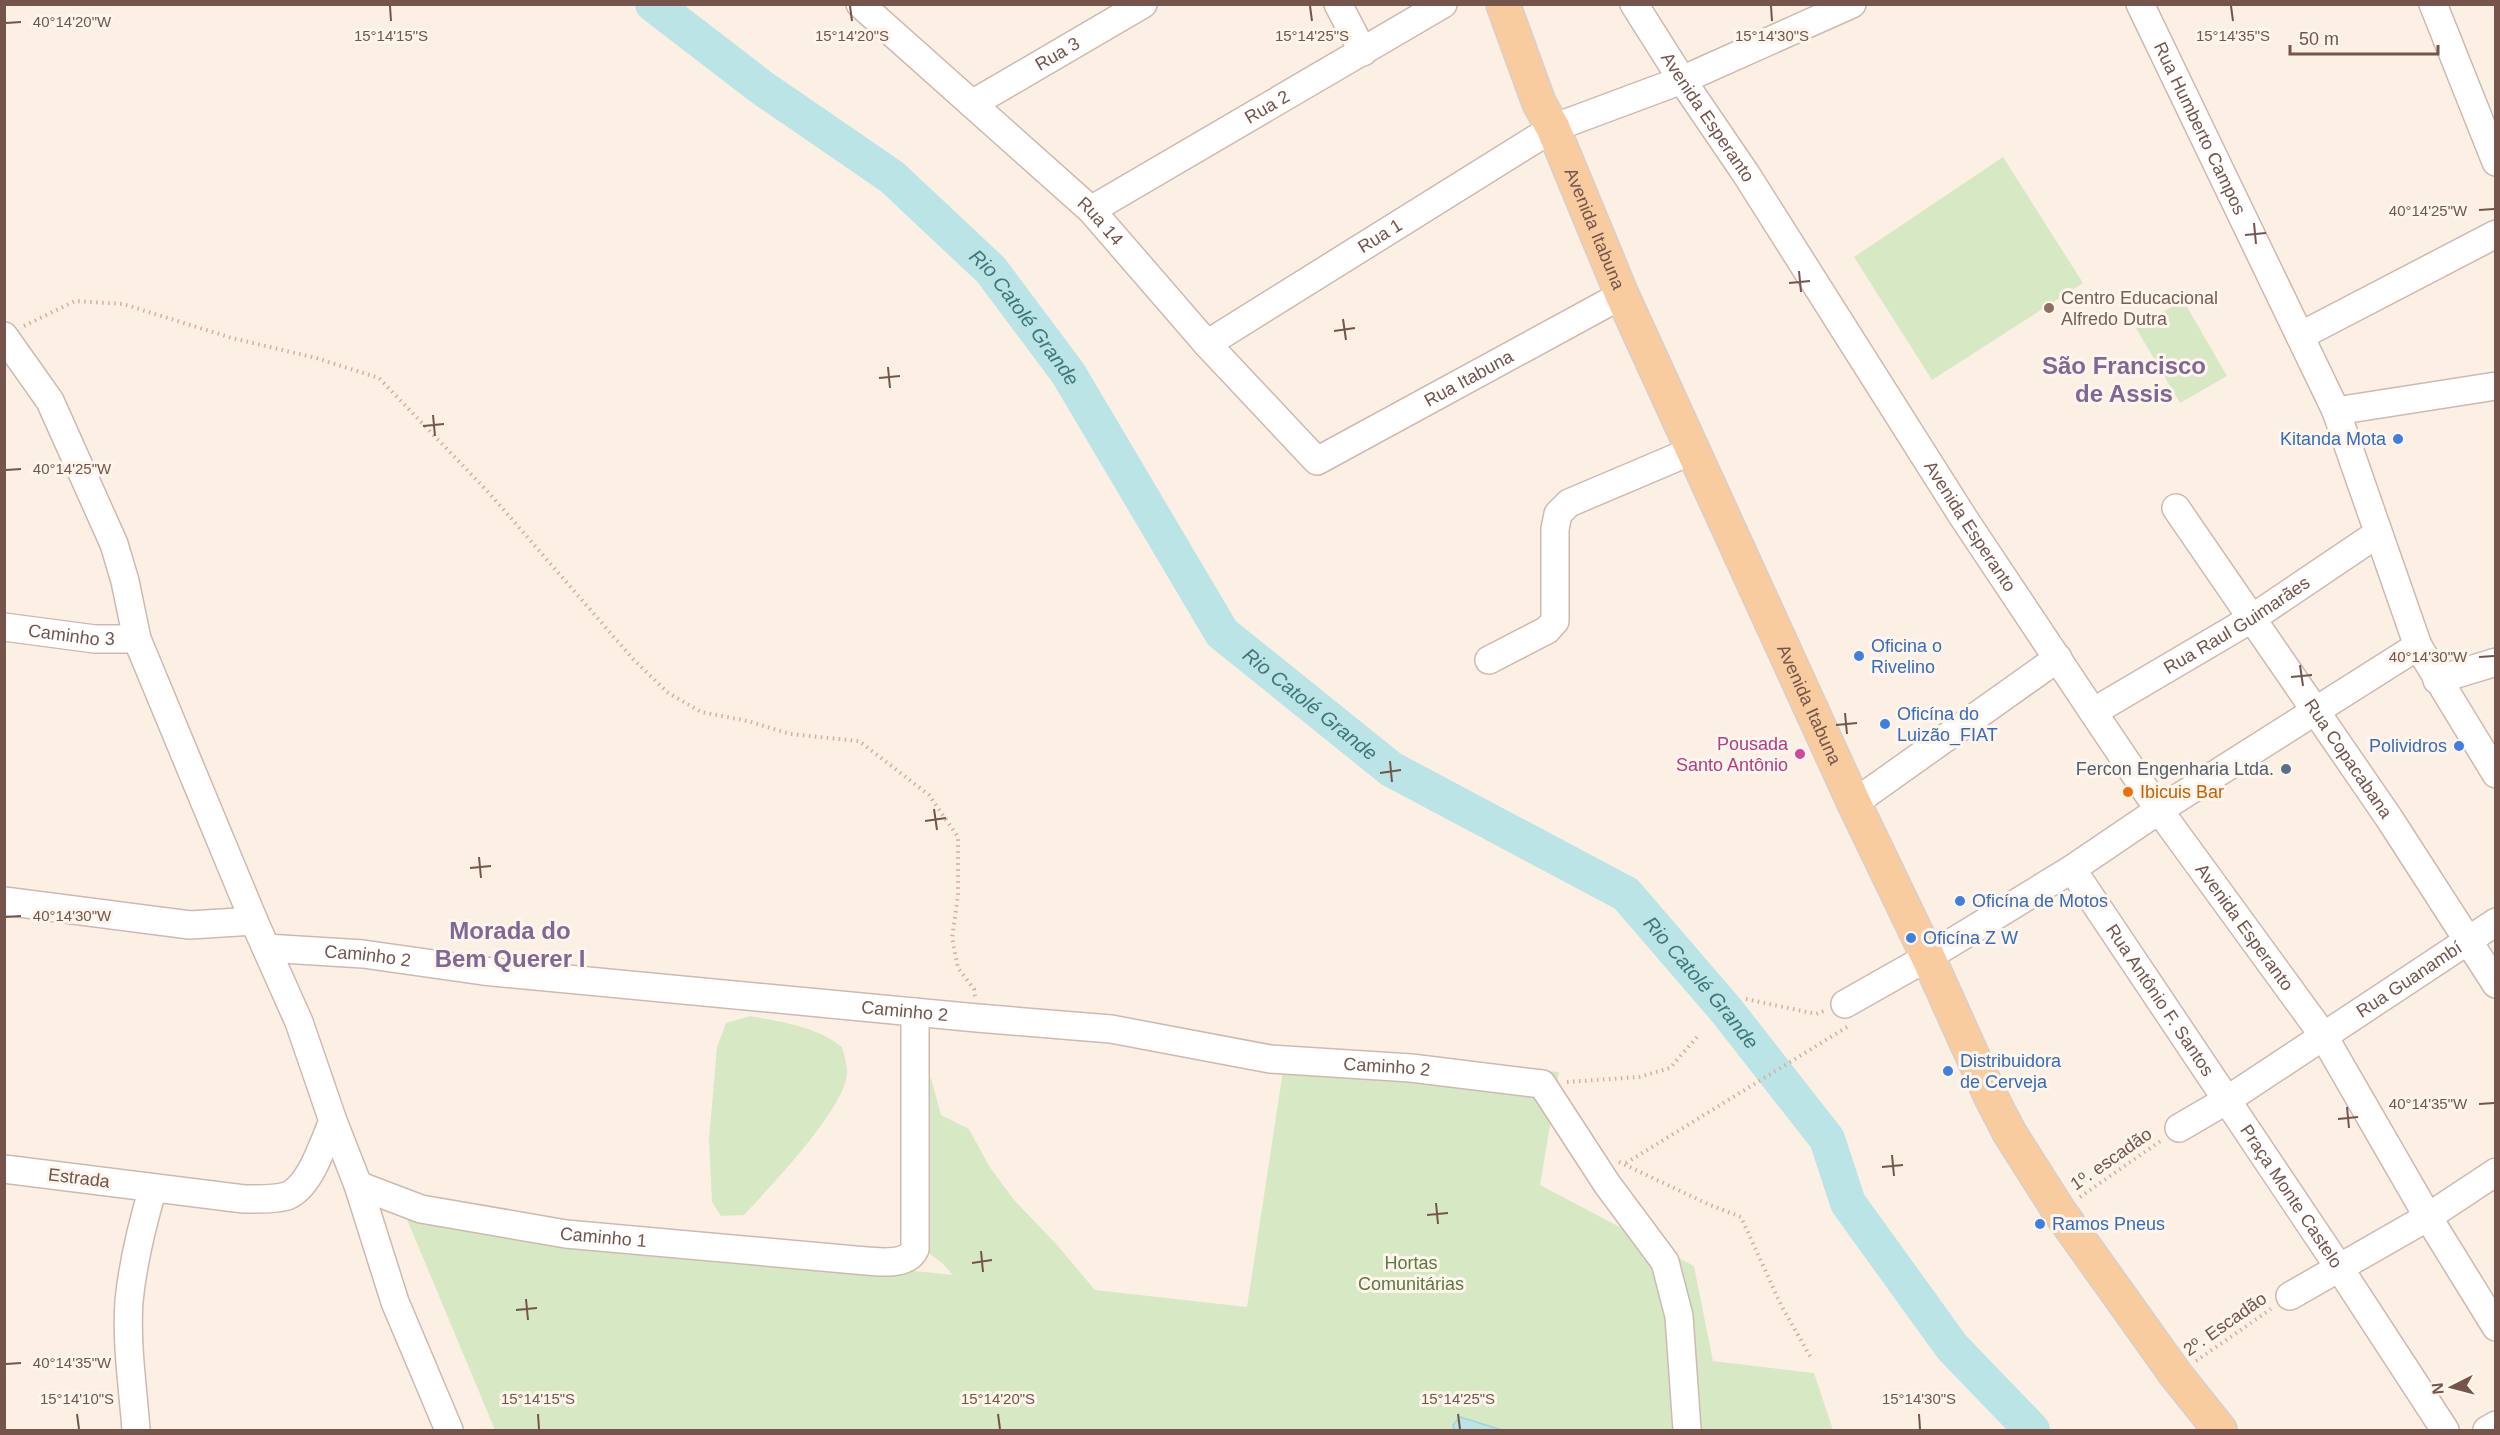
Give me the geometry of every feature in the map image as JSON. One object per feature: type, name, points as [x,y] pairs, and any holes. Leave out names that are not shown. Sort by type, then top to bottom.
[{"type":"main road","name":"Avenida Itabuna","points":[[1503,4],[1539,103],[1553,128],[1622,295],[1991,1097],[2020,1150],[2059,1211],[2176,1375],[2220,1431]]},
{"type":"street","name":"Rua 14","points":[[860,4],[1091,210],[1206,344],[1317,462]]},
{"type":"street","name":"Rua 3","points":[[972,104],[1143,4]]},
{"type":"street","points":[[1338,4],[1363,52]]},
{"type":"street","name":"Rua 2","points":[[1091,210],[1443,4]]},
{"type":"street","name":"Avenida Esperanto","points":[[1634,4],[1746,174],[1963,518],[2159,810],[2323,1035]]},
{"type":"street","name":"Rua 1","points":[[1206,344],[1553,128],[1682,80],[1852,4]]},
{"type":"street","name":"Rua Humberto Campos","points":[[2140,4],[2336,411],[2377,534],[2418,646],[2496,774]]},
{"type":"street","points":[[2433,4],[2496,162]]},
{"type":"street","points":[[2300,336],[2496,234]]},
{"type":"street","name":"Rua Itabuna","points":[[1317,462],[1622,295]]},
{"type":"street","points":[[5,336],[50,401],[93,495],[120,563],[137,639],[254,921],[299,1022],[358,1185],[395,1302],[449,1431]]},
{"type":"street","points":[[2336,411],[2496,386]]},
{"type":"street","points":[[1489,660],[1546,630],[1556,621],[1555,529],[1558,514],[1569,503],[1694,450]]},
{"type":"street","name":"Rua Copacabana","points":[[2176,508],[2468,939],[2496,984]]},
{"type":"street","name":"Rua Raul Guimarães","points":[[2093,712],[2251,619],[2377,534]]},
{"type":"street","name":"Caminho 3","points":[[4,627],[95,639],[137,639]]},
{"type":"street","points":[[1847,1015],[1928,957],[2072,869],[2159,810],[2418,646]]},
{"type":"street","points":[[1854,802],[2058,658]]},
{"type":"street","points":[[2437,680],[2496,662]]},
{"type":"street","name":"Rua Antônio F. Santos","points":[[2072,869],[2227,1100]]},
{"type":"street","points":[[4,901],[190,925],[254,921]]},
{"type":"street","name":"Rua Guanambí","points":[[2323,1035],[2496,922]]},
{"type":"street","name":"Caminho 2","points":[[266,948],[363,954],[494,972],[1112,1029],[1270,1059],[1411,1068],[1542,1084]]},
{"type":"street","name":"Caminho 1","points":[[358,1185],[421,1209],[566,1234],[855,1260],[900,1260],[912,1254],[915,1249],[915,1012]]},
{"type":"street","points":[[2179,1128],[2227,1100],[2323,1035],[2428,1217],[2496,1327]]},
{"type":"street","points":[[1542,1084],[1607,1184],[1665,1262],[1678,1316],[1687,1431]]},
{"type":"street","name":"Praça Monte Castelo","points":[[2227,1100],[2340,1269],[2428,1217],[2496,1172]]},
{"type":"street","name":"Estrada","points":[[4,1169],[244,1199],[285,1197],[293,1192],[311,1172],[333,1121]]},
{"type":"street","points":[[136,1431],[129,1301],[144,1217],[153,1188]]},
{"type":"street","points":[[2290,1296],[2340,1269],[2445,1431]]},
{"type":"street","points":[[2487,1431],[2496,1425]]},
{"type":"path","points":[[5,336],[75,301],[123,304],[232,338],[316,358],[378,378],[490,494],[633,658],[667,692],[701,712],[790,734],[860,741],[929,795],[958,837],[958,896],[952,938],[958,968],[974,989],[977,1018]]},
{"type":"path","points":[[1746,999],[1816,1014],[1847,1015]]},
{"type":"path","points":[[1811,1358],[1782,1305],[1741,1217],[1710,1205],[1625,1164],[1847,1015]]},
{"type":"path","points":[[1542,1084],[1638,1077],[1670,1068],[1698,1036]]},
{"type":"path","name":"1º. escadão","points":[[2059,1211],[2179,1128]]},
{"type":"path","name":"2º. Escadão","points":[[2176,1375],[2290,1296]]},
{"type":"green space","points":[[2003,157],[2083,283],[1932,380],[1854,257]]},
{"type":"green space","points":[[2183,300],[2227,376],[2180,403],[2136,328]]},
{"type":"green space","points":[[750,1016],[798,1026],[832,1040],[842,1047],[847,1074],[843,1089],[833,1107],[787,1168],[744,1215],[721,1216],[712,1202],[709,1139],[717,1047],[726,1023]]},
{"type":"green space","name":"Hortas Comunitárias","points":[[1286,1051],[1559,1072],[1540,1185],[1694,1266],[1713,1361],[1814,1373],[1833,1430],[495,1430],[406,1217],[953,1275],[943,1264],[911,1239],[901,1171],[909,1118],[931,1078],[941,1115],[969,1129],[989,1166],[1014,1200],[1058,1246],[1095,1290],[1247,1307]]},
{"type":"water","points":[[1460,1417],[1502,1430],[1454,1430],[1453,1425]]},
{"type":"waterway","name":"Rio Catolé Grande","points":[[653,4],[761,87],[892,177],[991,270],[1068,373],[1222,633],[1391,769],[1626,894],[1726,1010],[1827,1139],[1848,1203],[1952,1347],[2032,1430]]},
{"type":"place","name":"Centro Educacional Alfredo Dutra","points":[[2049,308]]},
{"type":"place","name":"Kitanda Mota","points":[[2398,439]]},
{"type":"place","name":"Oficina o Rivelino","points":[[1859,656]]},
{"type":"place","name":"Oficína do Luizão_FIAT","points":[[1885,724]]},
{"type":"place","name":"Polividros","points":[[2459,746]]},
{"type":"place","name":"Pousada Santo Antônio","points":[[1800,754]]},
{"type":"place","name":"Fercon Engenharia Ltda.","points":[[2286,769]]},
{"type":"place","name":"Ibicuis Bar","points":[[2128,792]]},
{"type":"place","name":"Oficína de Motos","points":[[1960,901]]},
{"type":"place","name":"Oficína Z W","points":[[1911,938]]},
{"type":"place","name":"Distribuidora de Cerveja","points":[[1948,1071]]},
{"type":"place","name":"Ramos Pneus","points":[[2040,1224]]},
{"type":"district","name":"São Francisco de Assis","points":[[2124,380]]},
{"type":"district","name":"Morada do Bem Querer I","points":[[510,945]]}]
